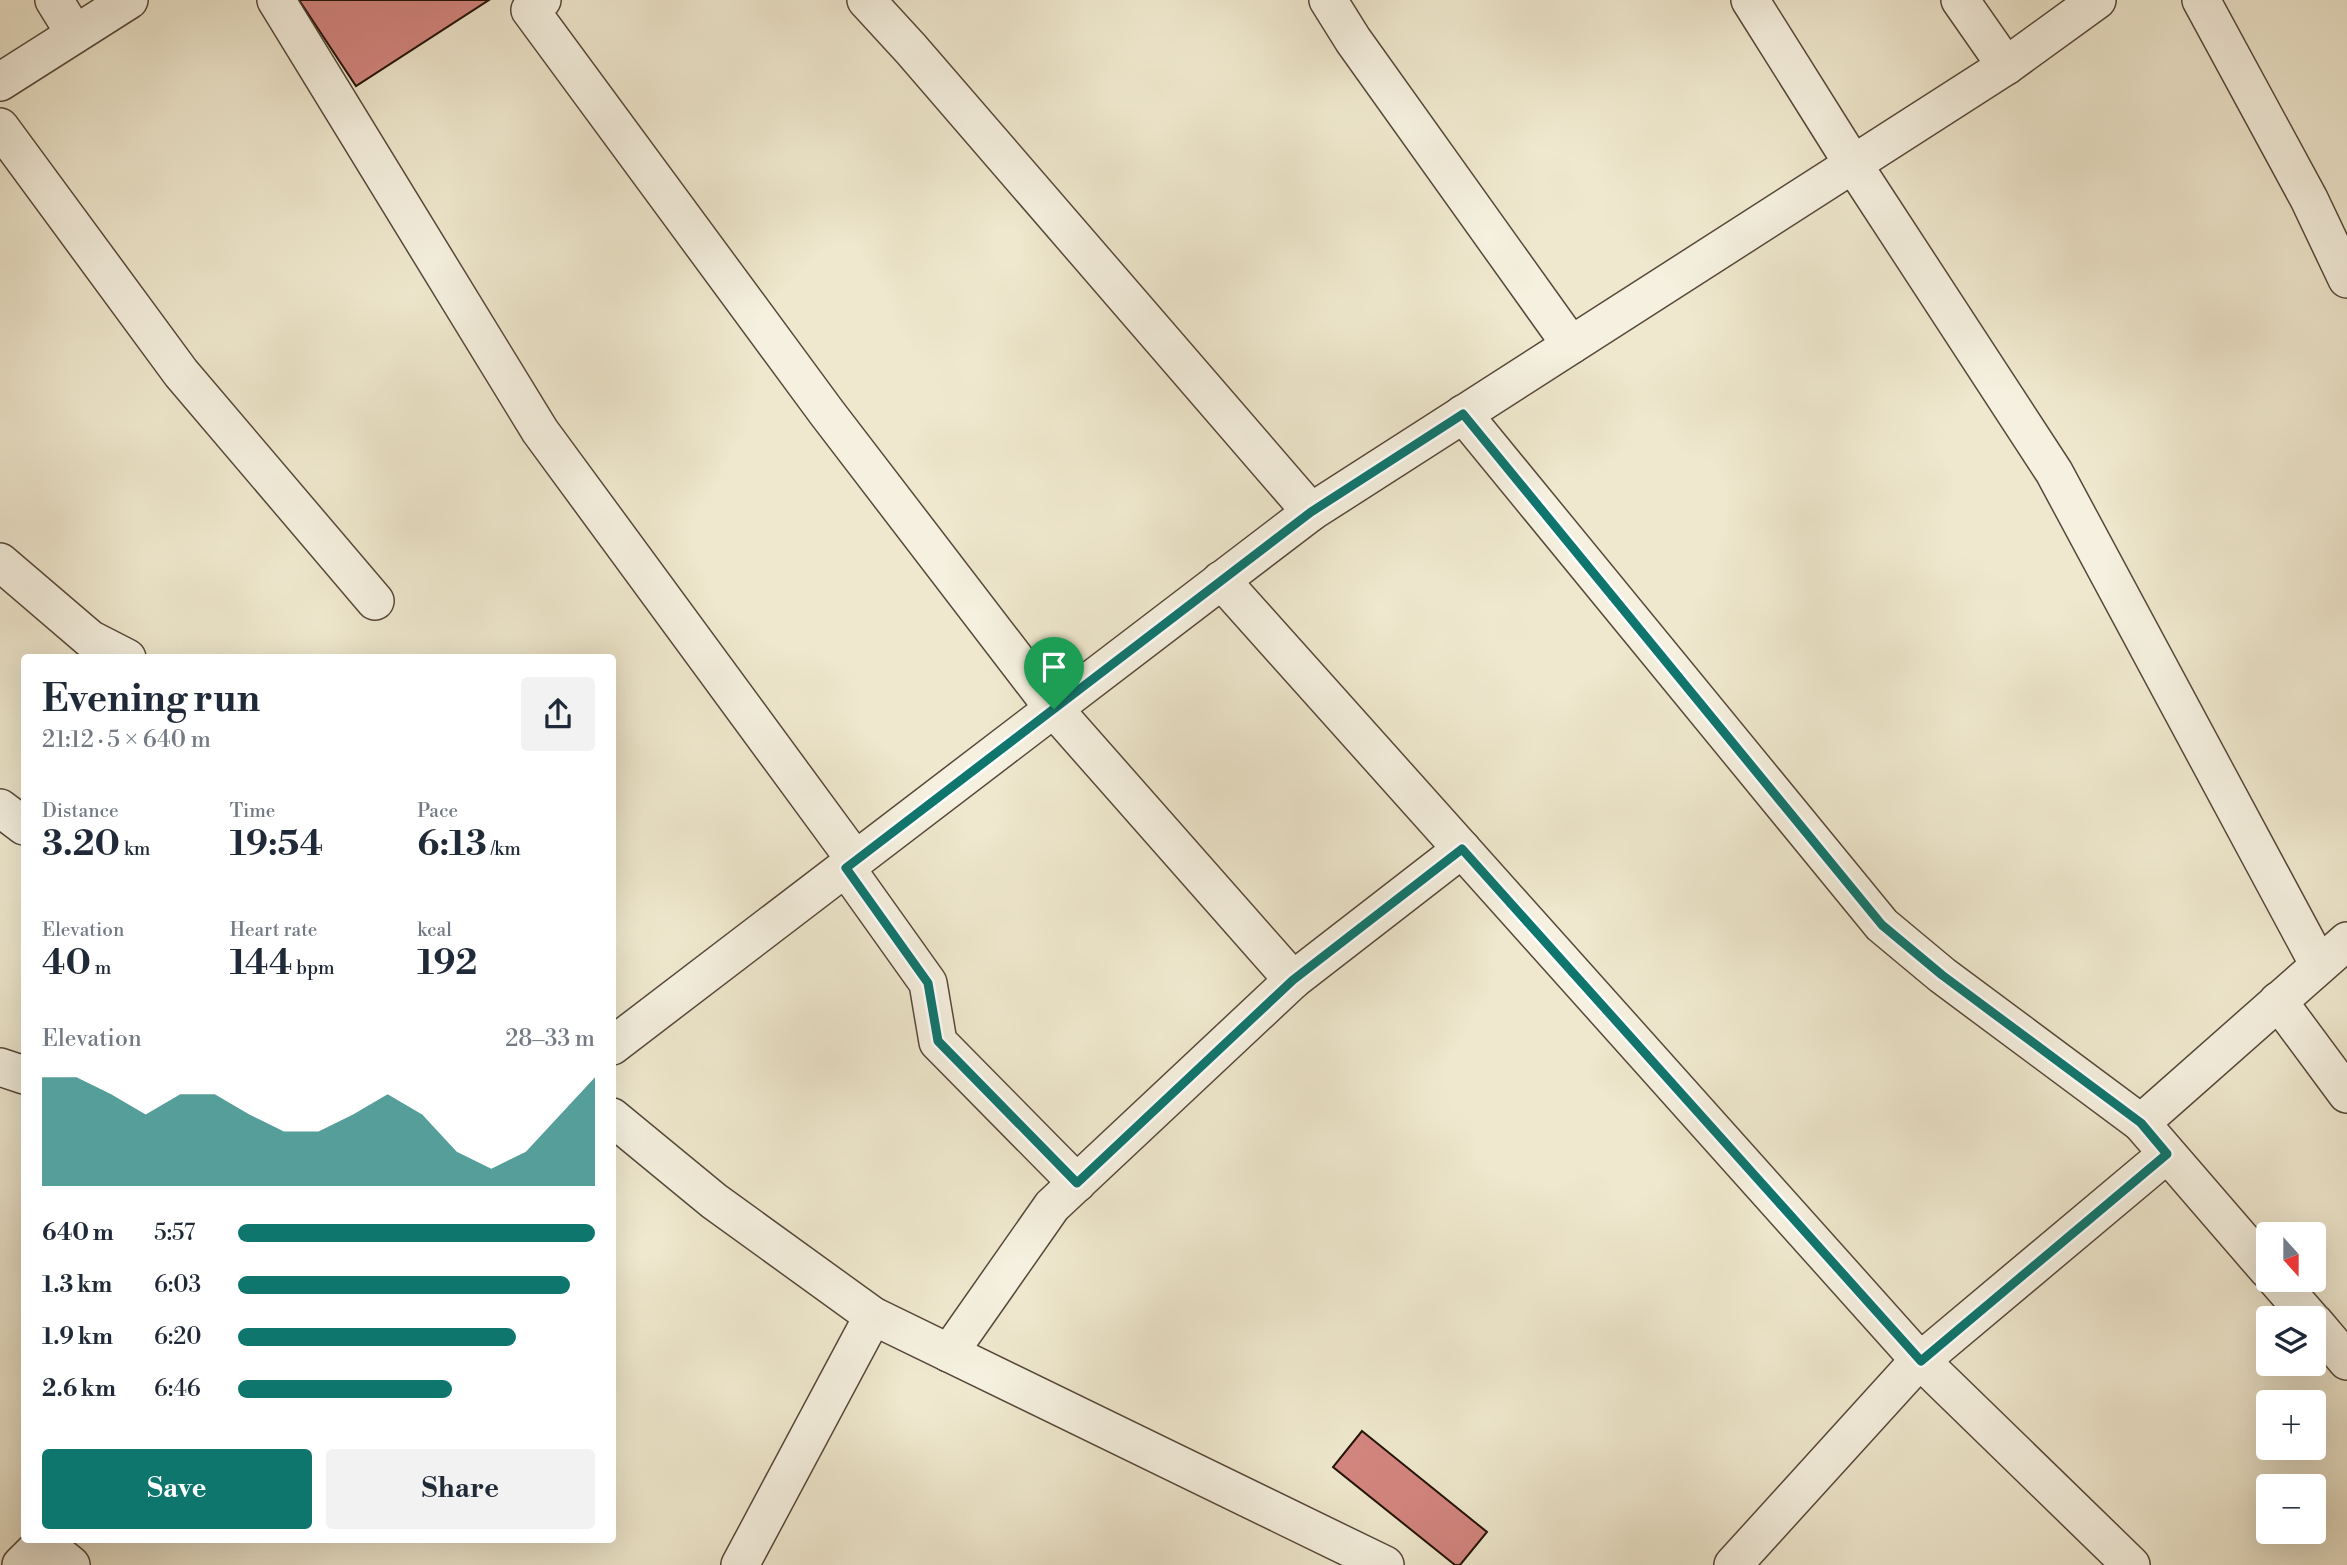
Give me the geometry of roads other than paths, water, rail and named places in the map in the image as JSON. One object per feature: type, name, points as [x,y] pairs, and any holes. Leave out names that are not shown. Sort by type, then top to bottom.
[{"type":"street","points":[[54,0],[75,34]]},
{"type":"street","points":[[0,82],[129,0]]},
{"type":"street","points":[[276,0],[540,431],[851,864],[928,983],[938,1041],[1077,1183]]},
{"type":"street","points":[[542,0],[530,10],[827,413],[1054,709],[1293,980]]},
{"type":"street","points":[[866,0],[1311,512]]},
{"type":"street","points":[[1328,0],[1353,40],[1571,345]]},
{"type":"street","points":[[1750,0],[1853,164],[2054,472],[2319,965]]},
{"type":"street","points":[[1960,0],[2006,66]]},
{"type":"street","points":[[616,1040],[1311,512],[2006,66],[2097,0]]},
{"type":"street","points":[[2201,0],[2309,199],[2347,279]]},
{"type":"street","points":[[0,127],[181,373],[374,601]]},
{"type":"street","points":[[1463,414],[1882,925],[1942,975],[2141,1123],[2256,1256]]},
{"type":"street","points":[[2,567],[90,639],[119,654]]},
{"type":"street","points":[[1221,580],[1921,1361],[2131,1565]]},
{"type":"street","points":[[0,808],[21,824]]},
{"type":"street","points":[[949,1353],[1052,1206],[1293,980],[1462,849]]},
{"type":"street","points":[[2141,1123],[2347,941]]},
{"type":"street","points":[[2278,1001],[2347,1094]]},
{"type":"street","points":[[0,1067],[21,1074]]},
{"type":"street","points":[[616,1120],[714,1201],[873,1316],[1385,1565]]},
{"type":"street","points":[[1733,1565],[1921,1361],[2167,1154]]},
{"type":"street","points":[[2287,1292],[2300,1306]]},
{"type":"street","points":[[740,1565],[873,1316]]},
{"type":"street","points":[[2326,1336],[2347,1361]]}]
